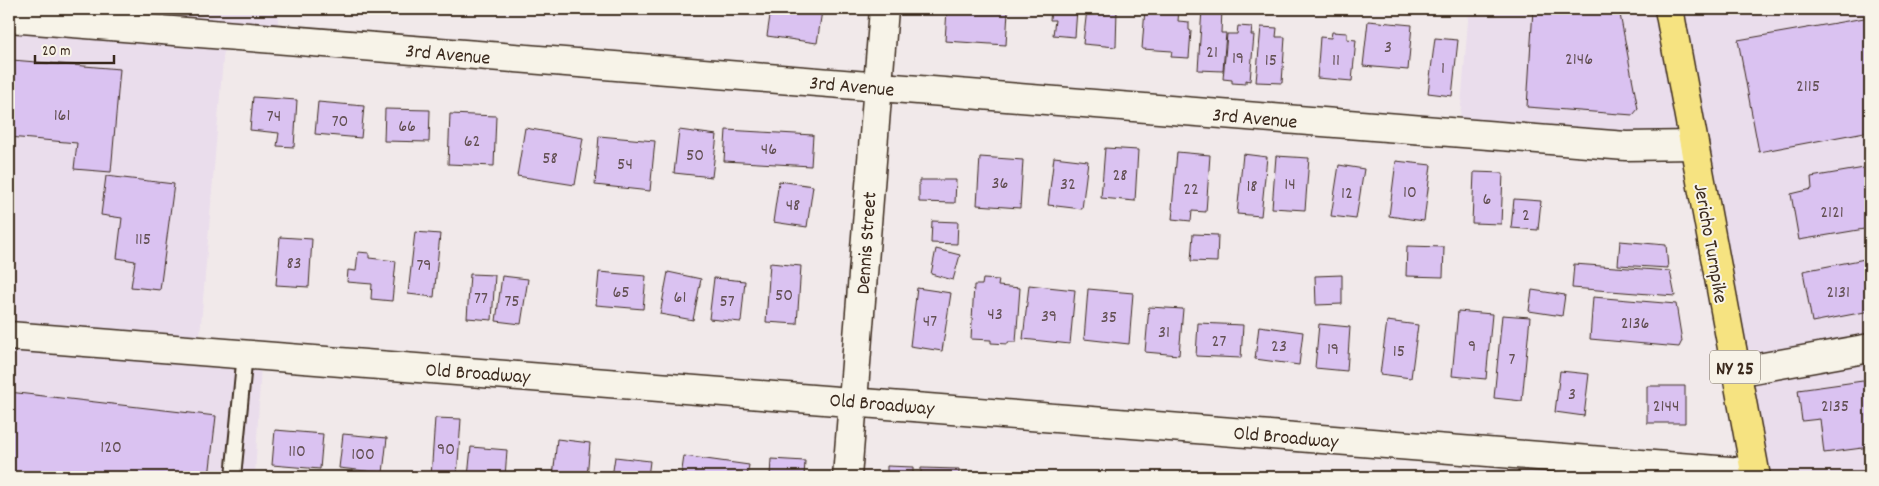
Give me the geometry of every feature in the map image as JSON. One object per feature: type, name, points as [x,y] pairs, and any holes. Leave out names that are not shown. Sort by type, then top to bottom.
[{"type":"main road","name":"Jericho Turnpike","points":[[1669,9],[1756,475]]},
{"type":"street","name":"Dennis Street","points":[[847,477],[884,9]]},
{"type":"street","name":"3rd Avenue","points":[[9,18],[1626,146],[1694,145]]},
{"type":"street","name":"Old Broadway","points":[[9,336],[853,401],[1756,475]]},
{"type":"street","points":[[1736,372],[1870,348]]},
{"type":"lane","points":[[233,477],[244,353]]},
{"type":"shaded area","points":[[9,9],[279,9],[276,46],[224,47],[200,336],[262,343],[255,477],[9,477]]},
{"type":"shaded area","points":[[1469,9],[1870,9],[1870,477],[1584,477],[1586,457],[1747,469],[1689,143],[1459,130]]},
{"type":"building","points":[[650,9],[695,9],[695,13],[650,11]]},
{"type":"building","points":[[771,9],[822,11],[817,43],[767,36]]},
{"type":"building","points":[[947,9],[1008,11],[1006,45],[945,41]]},
{"type":"building","points":[[1051,9],[1077,9],[1075,37],[1053,35],[1055,20],[1050,20]]},
{"type":"building","points":[[1087,9],[1117,9],[1116,47],[1083,44]]},
{"type":"building","points":[[1145,9],[1179,9],[1178,21],[1189,22],[1189,30],[1191,31],[1189,58],[1171,57],[1172,51],[1142,49]]},
{"type":"building","points":[[1202,9],[1222,9],[1221,33],[1226,33],[1223,71],[1198,70]]},
{"type":"building","points":[[1533,9],[1619,9],[1638,109],[1633,115],[1527,107]]},
{"type":"building","points":[[1870,17],[1870,131],[1759,152],[1738,40]]},
{"type":"building","points":[[1368,21],[1412,25],[1408,70],[1363,66]]},
{"type":"building","points":[[1238,26],[1252,27],[1251,35],[1254,35],[1250,81],[1246,80],[1246,84],[1232,83],[1232,80],[1223,79],[1227,34],[1237,34]]},
{"type":"building","points":[[1261,27],[1277,28],[1276,37],[1285,37],[1282,83],[1256,82]]},
{"type":"building","points":[[1332,32],[1347,33],[1347,39],[1356,40],[1352,81],[1317,78],[1320,37],[1331,38]]},
{"type":"building","points":[[1435,38],[1458,40],[1452,96],[1428,93]]},
{"type":"building","points":[[12,60],[120,69],[111,172],[74,169],[77,143],[9,137],[9,91]]},
{"type":"building","points":[[253,97],[297,100],[294,147],[277,146],[279,133],[250,130]]},
{"type":"building","points":[[318,102],[364,106],[361,138],[315,134]]},
{"type":"building","points":[[385,109],[430,110],[429,142],[384,141]]},
{"type":"building","points":[[450,114],[496,116],[494,166],[448,164]]},
{"type":"building","points":[[525,128],[583,138],[575,185],[517,176]]},
{"type":"building","points":[[679,130],[717,135],[712,177],[674,173]]},
{"type":"building","points":[[726,130],[813,135],[811,166],[724,161]]},
{"type":"building","points":[[599,136],[655,141],[650,191],[595,185]]},
{"type":"building","points":[[1105,148],[1138,150],[1135,201],[1101,198]]},
{"type":"building","points":[[1177,152],[1210,155],[1206,212],[1192,211],[1191,221],[1172,219]]},
{"type":"building","points":[[1243,154],[1267,157],[1261,216],[1237,214]]},
{"type":"building","points":[[1276,156],[1309,158],[1305,210],[1272,208]]},
{"type":"building","points":[[980,157],[1023,160],[1020,208],[977,205]]},
{"type":"building","points":[[1054,157],[1088,161],[1082,209],[1048,205]]},
{"type":"building","points":[[1396,161],[1431,165],[1424,221],[1389,216]]},
{"type":"building","points":[[1339,165],[1364,169],[1356,219],[1331,216]]},
{"type":"building","points":[[1870,167],[1870,228],[1799,240],[1791,194],[1812,189],[1811,177]]},
{"type":"building","points":[[1474,172],[1503,173],[1501,224],[1472,223]]},
{"type":"building","points":[[106,176],[174,184],[160,290],[131,287],[135,261],[117,258],[122,218],[101,215]]},
{"type":"building","points":[[919,180],[956,180],[955,203],[919,202]]},
{"type":"building","points":[[779,181],[813,186],[807,227],[773,222]]},
{"type":"building","points":[[1514,199],[1541,201],[1538,230],[1511,228]]},
{"type":"building","points":[[932,221],[958,222],[957,244],[931,243]]},
{"type":"building","points":[[415,232],[440,234],[434,297],[408,294]]},
{"type":"building","points":[[1193,234],[1218,235],[1217,262],[1191,261]]},
{"type":"building","points":[[280,237],[312,239],[309,287],[276,285]]},
{"type":"building","points":[[1620,241],[1666,245],[1668,268],[1618,265]]},
{"type":"building","points":[[1407,246],[1444,247],[1443,277],[1406,276]]},
{"type":"building","points":[[936,249],[960,255],[953,280],[931,274]]},
{"type":"building","points":[[358,252],[369,253],[369,258],[396,261],[392,301],[371,299],[372,284],[347,282],[348,270],[356,271]]},
{"type":"building","points":[[1870,258],[1870,311],[1812,322],[1803,271]]},
{"type":"building","points":[[770,263],[801,266],[797,324],[766,322]]},
{"type":"building","points":[[1574,264],[1670,271],[1675,296],[1572,288]]},
{"type":"building","points":[[599,272],[646,276],[643,309],[596,305]]},
{"type":"building","points":[[668,272],[701,279],[693,320],[660,314]]},
{"type":"building","points":[[470,274],[495,275],[492,320],[467,318]]},
{"type":"building","points":[[1342,275],[1342,304],[1316,305],[1315,276]]},
{"type":"building","points":[[502,276],[528,279],[521,324],[496,321]]},
{"type":"building","points":[[714,278],[745,281],[741,322],[709,319]]},
{"type":"building","points":[[983,279],[999,280],[998,286],[1020,288],[1016,342],[1008,342],[1008,344],[991,343],[991,340],[971,339],[974,285],[982,285]]},
{"type":"building","points":[[1029,285],[1075,290],[1070,344],[1023,339]]},
{"type":"building","points":[[917,288],[951,293],[942,351],[910,346]]},
{"type":"building","points":[[1088,289],[1133,293],[1129,344],[1084,339]]},
{"type":"building","points":[[1532,290],[1565,295],[1562,316],[1529,311]]},
{"type":"building","points":[[1593,297],[1676,304],[1682,341],[1679,347],[1590,339]]},
{"type":"building","points":[[1149,307],[1183,309],[1179,355],[1145,352]]},
{"type":"building","points":[[1458,311],[1492,314],[1486,379],[1452,376]]},
{"type":"building","points":[[1502,315],[1530,317],[1522,401],[1494,398]]},
{"type":"building","points":[[1387,321],[1418,325],[1411,378],[1380,374]]},
{"type":"building","points":[[1198,323],[1243,325],[1241,358],[1196,356]]},
{"type":"building","points":[[1319,324],[1350,327],[1347,371],[1315,368]]},
{"type":"building","points":[[1259,326],[1303,332],[1299,365],[1255,359]]},
{"type":"building","points":[[1560,371],[1589,374],[1584,416],[1555,412]]},
{"type":"building","points":[[1870,380],[1870,447],[1824,453],[1820,419],[1802,421],[1798,390]]},
{"type":"building","points":[[1647,386],[1685,386],[1685,423],[1647,423]]},
{"type":"building","points":[[9,392],[216,416],[209,477],[9,477]]},
{"type":"building","points":[[435,418],[461,419],[457,477],[431,477]]},
{"type":"building","points":[[275,430],[323,434],[320,469],[272,465]]},
{"type":"building","points":[[343,434],[387,438],[383,473],[339,468]]},
{"type":"building","points":[[557,439],[590,443],[587,477],[553,477]]},
{"type":"building","points":[[471,447],[507,450],[505,477],[468,477]]},
{"type":"building","points":[[684,456],[749,465],[747,477],[681,477]]},
{"type":"building","points":[[615,457],[650,461],[648,477],[612,477]]},
{"type":"building","points":[[771,459],[805,461],[804,477],[770,477]]},
{"type":"building","points":[[887,466],[913,467],[913,477],[887,477]]},
{"type":"building","points":[[921,468],[959,469],[959,477],[921,477]]}]
